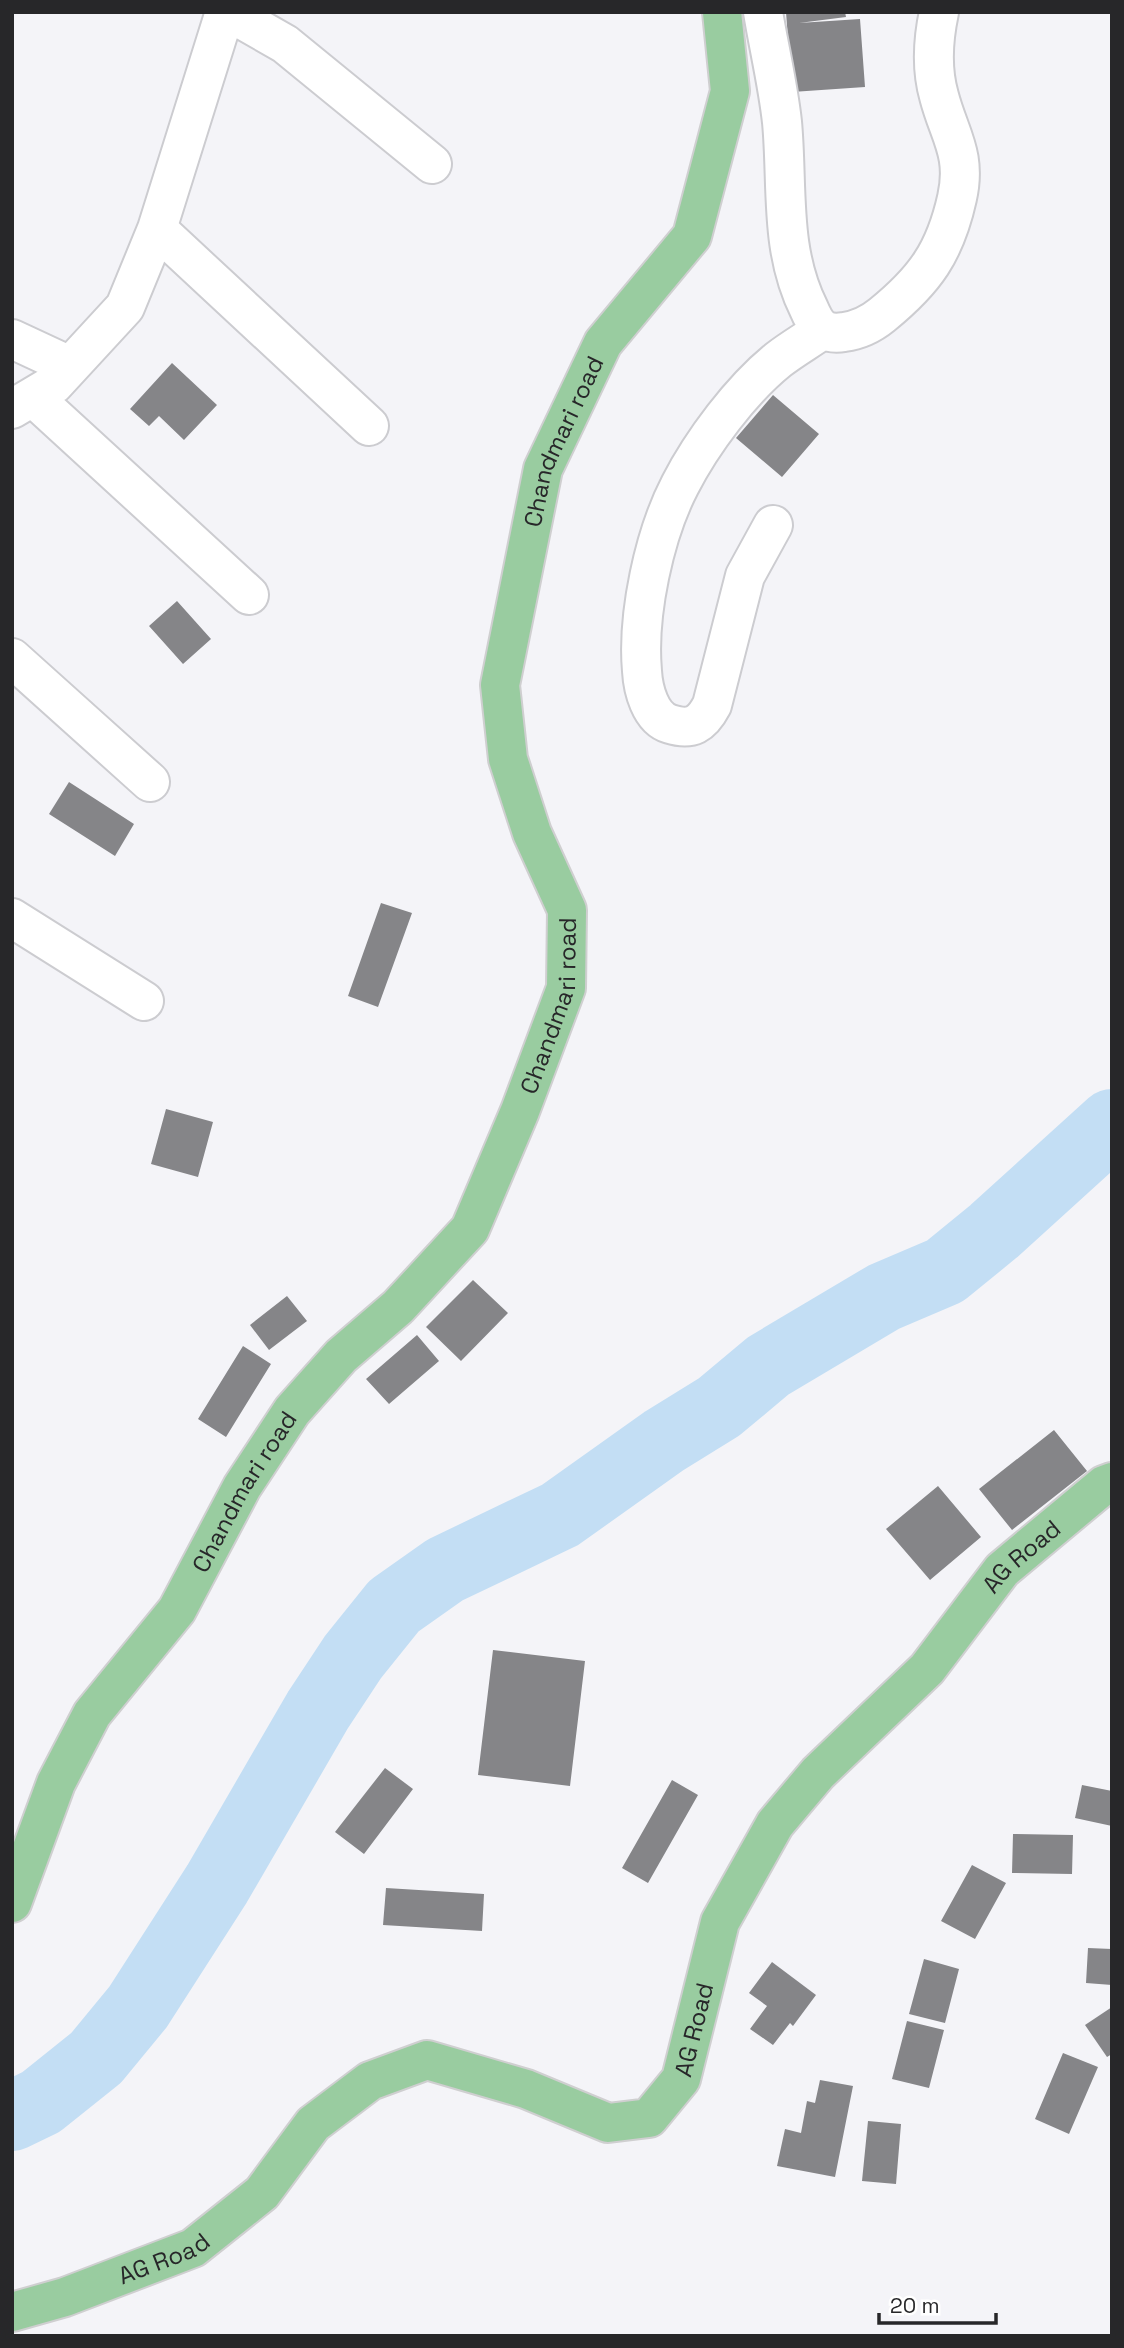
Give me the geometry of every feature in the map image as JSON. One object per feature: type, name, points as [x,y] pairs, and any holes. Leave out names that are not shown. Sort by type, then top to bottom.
[{"type":"main road","name":"Chandmari road","points":[[12,1903],[56,1783],[92,1714],[177,1610],[242,1488],[292,1412],[341,1356],[398,1307],[470,1229],[520,1111],[566,988],[567,911],[532,833],[508,759],[500,685],[543,469],[603,343],[692,236],[730,91],[722,12]]},
{"type":"main road","name":"AG Road","points":[[12,2312],[65,2297],[193,2248],[262,2193],[313,2124],[370,2081],[427,2060],[526,2089],[608,2123],[649,2118],[681,2079],[720,1922],[775,1824],[818,1773],[927,1669],[1002,1570],[1104,1485],[1112,1482]]},
{"type":"street","points":[[249,595],[22,403],[54,384],[125,307],[157,229],[227,12],[285,44],[432,164]]},
{"type":"street","points":[[763,12],[782,122],[786,234],[799,290],[813,318],[822,330],[836,333],[857,330],[877,320],[910,292],[932,265],[947,233],[958,196],[962,167],[939,98],[934,74],[934,38],[939,12]]},
{"type":"street","points":[[157,229],[369,426]]},
{"type":"street","points":[[773,526],[746,576],[712,705],[704,720],[687,728],[666,724],[652,710],[643,683],[640,651],[644,604],[658,543],[679,485],[706,443],[746,391],[778,360],[822,330]]},
{"type":"street","points":[[12,340],[70,366]]},
{"type":"street","points":[[12,658],[150,782]]},
{"type":"street","points":[[12,918],[144,1001]]},
{"type":"building","points":[[786,12],[845,12],[846,17],[799,23],[860,19],[865,87],[792,92]]},
{"type":"building","points":[[172,363],[217,405],[184,440],[159,416],[149,426],[130,409]]},
{"type":"building","points":[[773,395],[819,434],[782,477],[736,438]]},
{"type":"building","points":[[177,601],[211,639],[183,664],[149,626]]},
{"type":"building","points":[[69,782],[134,824],[115,856],[49,814]]},
{"type":"building","points":[[381,903],[412,913],[378,1007],[348,996]]},
{"type":"building","points":[[166,1109],[213,1122],[198,1177],[151,1164]]},
{"type":"building","points":[[473,1280],[508,1313],[461,1361],[426,1327]]},
{"type":"building","points":[[287,1296],[307,1321],[269,1350],[250,1325]]},
{"type":"building","points":[[417,1335],[439,1361],[389,1404],[366,1379]]},
{"type":"building","points":[[243,1346],[271,1364],[226,1437],[198,1419]]},
{"type":"building","points":[[1054,1430],[1087,1471],[1012,1530],[979,1489]]},
{"type":"building","points":[[938,1486],[981,1537],[930,1580],[886,1529]]},
{"type":"building","points":[[493,1650],[585,1661],[570,1786],[478,1775]]},
{"type":"building","points":[[385,1768],[413,1789],[364,1854],[335,1832]]},
{"type":"building","points":[[672,1780],[698,1795],[648,1883],[622,1868]]},
{"type":"building","points":[[1082,1785],[1112,1791],[1112,1826],[1075,1818]]},
{"type":"building","points":[[1013,1834],[1073,1835],[1072,1874],[1012,1873]]},
{"type":"building","points":[[972,1865],[1006,1883],[975,1939],[941,1921]]},
{"type":"building","points":[[386,1888],[484,1894],[482,1931],[383,1925]]},
{"type":"building","points":[[1088,1948],[1112,1949],[1112,1985],[1086,1983]]},
{"type":"building","points":[[924,1959],[959,1969],[945,2023],[909,2014]]},
{"type":"building","points":[[772,1962],[816,1995],[793,2026],[790,2023],[773,2045],[750,2029],[767,2006],[749,1993]]},
{"type":"building","points":[[1112,2007],[1112,2054],[1107,2057],[1085,2025]]},
{"type":"building","points":[[907,2021],[944,2030],[929,2088],[892,2079]]},
{"type":"building","points":[[1063,2053],[1098,2067],[1069,2134],[1035,2119]]},
{"type":"building","points":[[820,2080],[853,2086],[835,2177],[777,2166],[785,2129],[801,2133],[807,2101],[815,2103]]},
{"type":"building","points":[[868,2121],[901,2124],[896,2184],[862,2181]]},
{"type":"waterway","points":[[12,2116],[41,2102],[96,2058],[138,2007],[217,1884],[318,1710],[353,1657],[394,1606],[445,1570],[560,1515],[664,1441],[719,1407],[768,1366],[884,1297],[945,1271],[994,1231],[1112,1124]]}]
